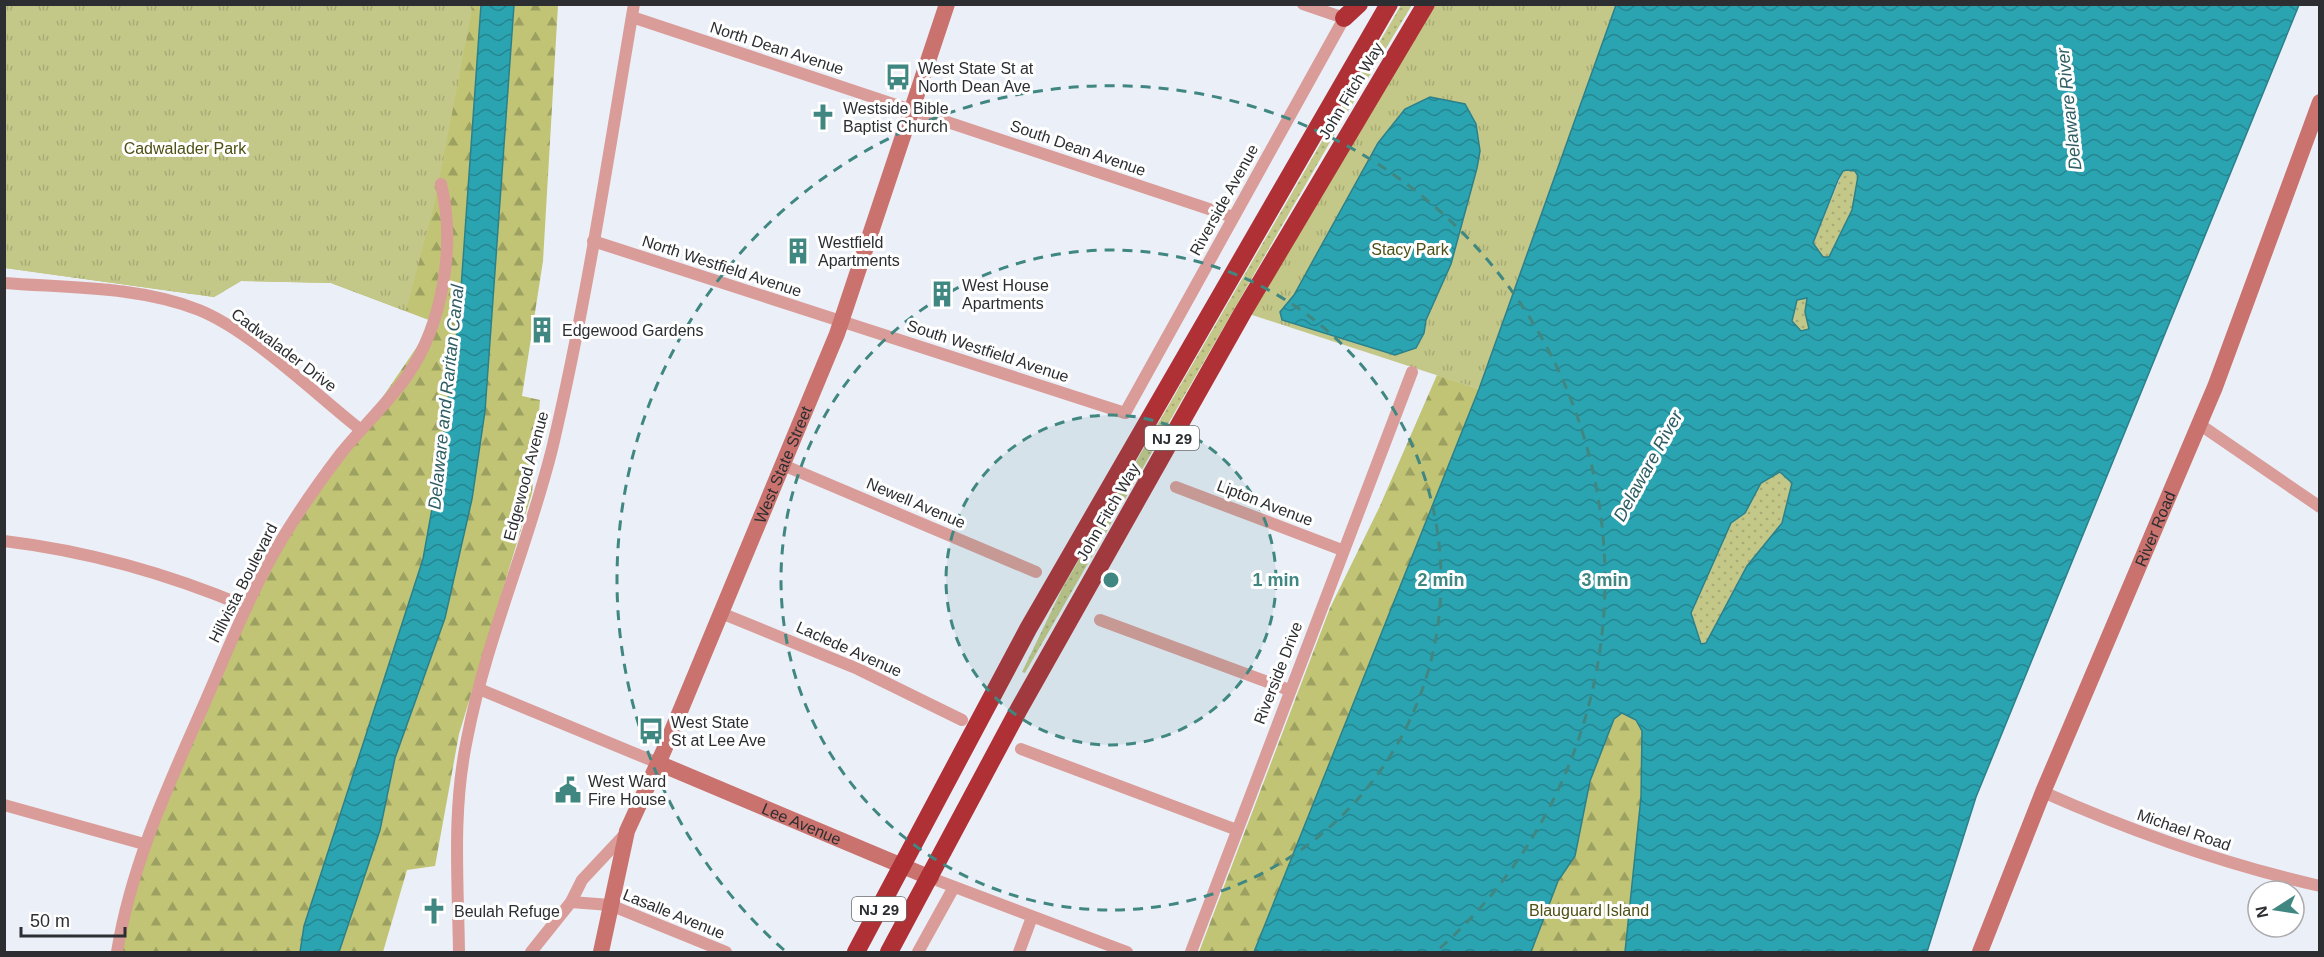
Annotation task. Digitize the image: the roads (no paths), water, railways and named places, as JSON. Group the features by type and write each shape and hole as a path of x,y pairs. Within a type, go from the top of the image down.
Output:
{"highway":[{"path":"1349,11 1359,4"},
{"name":"John Fitch Way","path":"856,952 1028,628 1389,4"},
{"name":"John Fitch Way","path":"889,952 931,878 1019,709 1243,312 1426,4"}],"main road":[{"name":"West State Street","path":"627,831 658,764 841,322 946,4"},
{"name":"River Road","path":"1980,952 2043,792 2199,424 2264,256 2319,102"},
{"name":"Lee Avenue","path":"658,764 931,878"},
{"path":"601,952 627,831"}],"street":[{"path":"1303,4 1349,11"},
{"name":"North Dean Avenue","path":"633,11 912,109"},
{"name":"Edgewood Avenue","path":"461,950 458,804 467,739 478,689 543,484 567,380 633,11"},
{"name":"Riverside Avenue","path":"1125,412 1349,11"},
{"name":"South Dean Avenue","path":"912,109 1233,217"},
{"name":"Hillvista Boulevard","path":"117,952 144,844 246,607 287,529 361,430 406,377 423,348 434,318 447,232 441,184"},
{"name":"North Westfield Avenue","path":"593,241 841,322"},
{"name":"Cadwalader Drive","path":"4,282 147,296 199,310 247,338 361,430"},
{"name":"South Westfield Avenue","path":"841,322 1125,412"},
{"name":"Riverside Drive","path":"1191,952 1342,550 1412,372"},
{"path":"2199,424 2319,507"},
{"name":"Newell Avenue","path":"783,465 1036,572"},
{"name":"Lipton Avenue","path":"1176,487 1342,550"},
{"path":"4,541 100,558 188,584 246,607"},
{"name":"Laclede Avenue","path":"721,613 858,669 962,720"},
{"path":"1100,620 1289,690"},
{"name":"Lee Avenue","path":"478,689 658,764"},
{"path":"1021,749 1237,830"},
{"name":"Michael Road","path":"2043,792 2110,822 2179,848 2319,886"},
{"path":"4,805 144,844"},
{"name":"West State Street","path":"531,952 571,902 582,880 627,831"},
{"name":"Lee Avenue","path":"931,878 1126,952"},
{"path":"918,952 954,886"},
{"path":"571,902 610,905"},
{"name":"Lasalle Avenue","path":"610,905 726,952"},
{"path":"1019,952 1032,917"}],"water":[{"path":"481,5 514,5 485,411 472,499 445,618 395,758 380,830 339,952 300,952 304,926 423,559 437,481 459,317"},
{"name":"Delaware River","path":"1616,5 2299,5 1976,797 1927,952 1625,952 1641,797 1642,731 1636,720 1622,713 1614,719 1590,781 1575,856 1558,881 1531,952 1254,952 1479,389","holes":["1843,171 1855,171 1858,176 1852,210 1829,257 1823,257 1813,243 1838,180","1807,298 1805,312 1809,329 1801,331 1792,321 1797,300","1780,472 1792,483 1782,523 1747,566 1706,643 1701,644 1691,613 1731,523 1745,513 1761,483"]},
{"path":"1430,97 1465,104 1476,124 1480,151 1451,264 1416,348 1395,355 1282,320 1280,312 1294,295 1378,143 1405,109"}],"place":[{"name":"West State St at North Dean Ave","path":"898,77"},
{"name":"Westside Bible Baptist Church","path":"823,117"},
{"name":"Westfield Apartments","path":"798,251"},
{"name":"West House Apartments","path":"942,294"},
{"name":"Edgewood Gardens","path":"542,330"},
{"name":"West State St at Lee Ave","path":"651,731"},
{"name":"West Ward Fire House","path":"568,790"},
{"name":"Beulah Refuge","path":"434,911"}],"park label":[{"name":"Cadwalader Park","path":"185,148"},
{"name":"Stacy Park","path":"1410,249"},
{"name":"Blauguard Island","path":"1589,910"}],"water label":[{"name":"Delaware and Raritan Canal","path":"446,397"}]}
